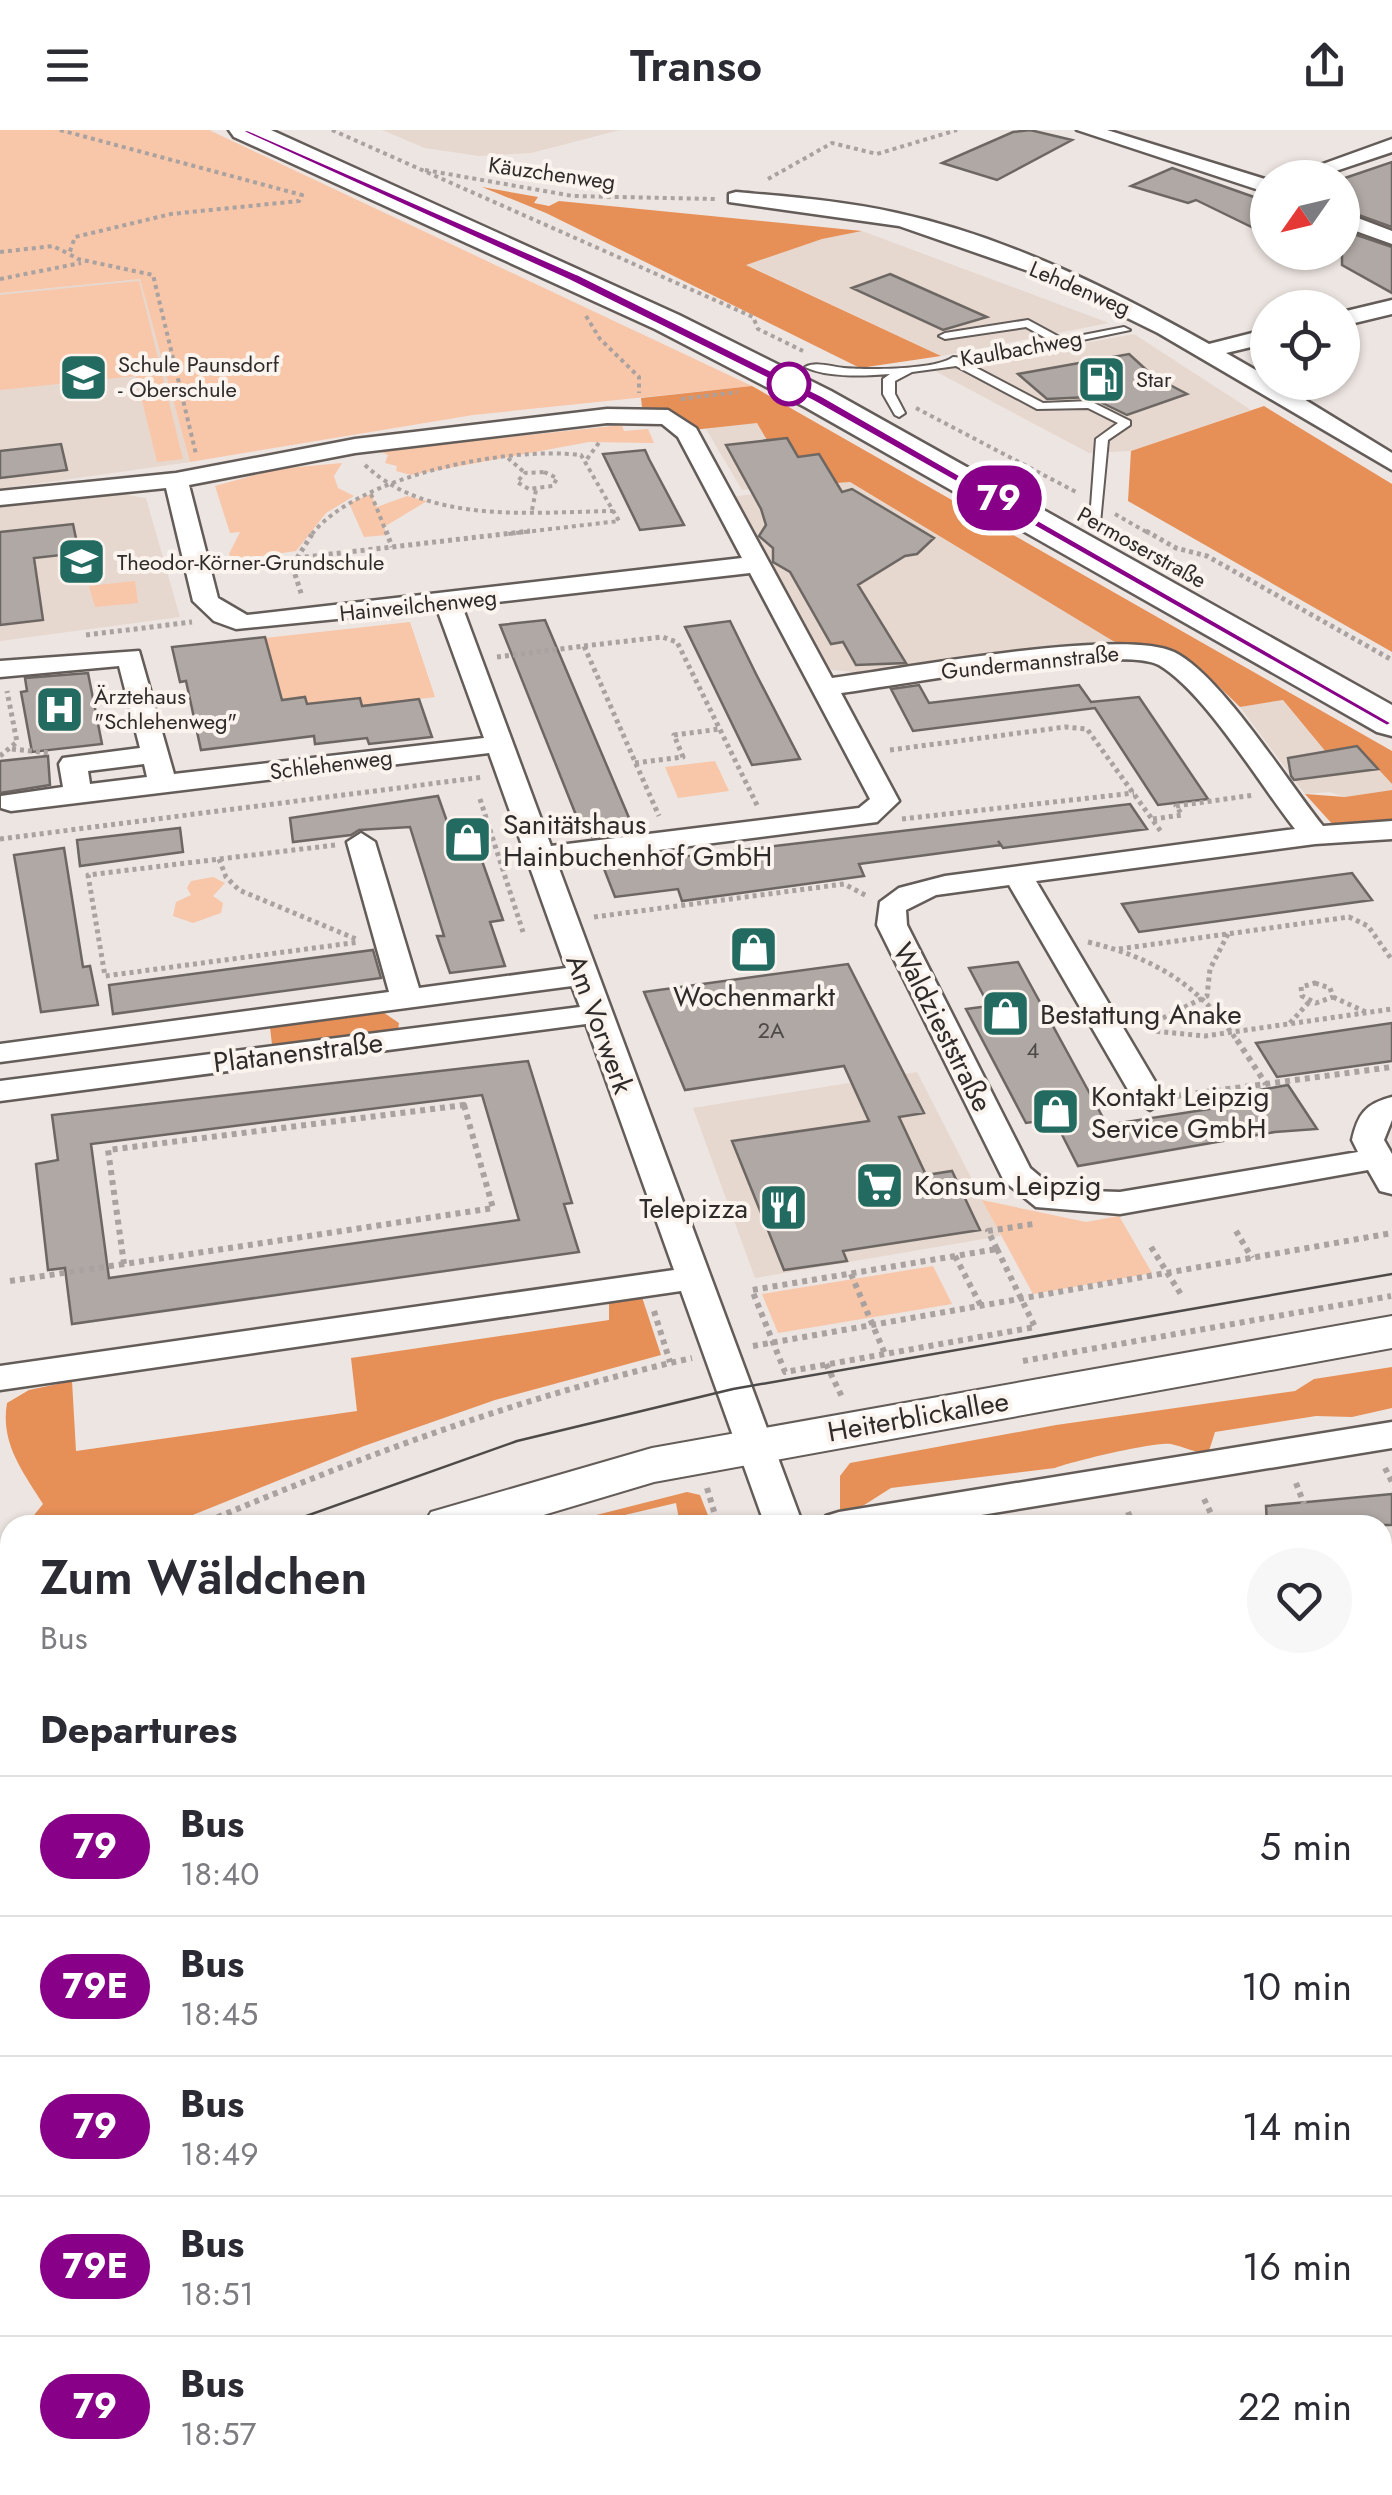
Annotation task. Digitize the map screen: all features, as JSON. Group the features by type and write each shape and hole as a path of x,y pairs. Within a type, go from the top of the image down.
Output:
{"main road":[{"name":"Permoserstraße","path":"245,130 667,322 818,398 1392,722"},
{"name":"Permoserstraße","path":"294,130 598,264 812,368 1096,520 1392,688"},
{"name":"Heiterblickallee","path":"483,1515 652,1465 1392,1332"}],"street":[{"path":"1087,130 1250,181"},
{"path":"1349,160 1392,146"},
{"name":"Lehdenweg","path":"736,198 863,212 926,226 1114,300 1208,350 1392,463"},
{"path":"1360,225 1392,238"},
{"path":"1360,314 1392,307"},
{"path":"1208,350 1250,340"},
{"path":"0,498 176,480 355,446 638,415 668,417 688,432 885,801 879,810 867,816 540,856"},
{"path":"176,480 206,600 223,615"},
{"name":"Hainveilchenweg","path":"223,615 245,623 309,617 758,564"},
{"name":"Am Vorwerk","path":"448,602 780,1515"},
{"name":"Gundermannstraße","path":"824,687 1097,652 1148,653 1169,660 1190,676 1277,792 1316,835"},
{"path":"0,669 130,658 163,784"},
{"name":"Schlehenweg","path":"11,802 499,744"},
{"path":"78,794 73,764 154,754"},
{"path":"1316,835 1392,830"},
{"name":"Waldzieststraße","path":"1060,1202 1016,1174 892,926 890,908 898,900 926,889 1316,835"},
{"name":"Platanenstraße","path":"361,842 376,940 408,999"},
{"path":"1018,875 1150,1100"},
{"name":"Platanenstraße","path":"0,1053 583,975"},
{"name":"Platanenstraße","path":"0,1090 595,1014"},
{"path":"1060,1202 1120,1203 1384,1172 1368,1140 1374,1116 1392,1107"},
{"path":"0,1378 693,1278"},
{"path":"913,1515 1389,1451"}],"lane":[{"path":"945,336 1028,322 1059,341"},
{"name":"Kaulbachweg","path":"812,368 847,373 917,366 1124,330"},
{"path":"952,360 1041,407 1090,404 1126,423 1102,439 1096,520"},
{"path":"899,414 889,394 889,379 917,366"}],"path":[{"path":"60,130 302,195 298,202 171,214 89,230 75,237 70,254"},
{"name":"Käuzchenweg","path":"332,130 424,170 573,196 736,198"},
{"path":"736,198 832,143 877,154 957,130"},
{"path":"0,252 52,246 81,263"},
{"path":"0,279 81,263 132,267 154,275 203,474"},
{"path":"580,307 600,338 639,378 638,415"},
{"path":"355,446 367,468 388,487 427,501 532,510 613,511"},
{"path":"200,569 618,521 582,455 508,458 428,474 371,494 324,520 293,558"},
{"path":"508,458 525,473 544,472 558,478 553,486 536,490 517,482 525,473"},
{"path":"428,474 436,480"},
{"path":"532,510 536,490"},
{"path":"371,494 392,547"},
{"path":"558,511 566,527"},
{"path":"293,558 309,617"},
{"path":"78,636 223,615"},
{"path":"468,660 662,637 677,642 768,828"},
{"path":"584,646 670,840"},
{"path":"0,690 7,691 16,742 0,756"},
{"path":"860,754 1077,727 1094,734 1177,854"},
{"path":"636,762 683,757 674,735 720,729"},
{"path":"0,839 510,774"},
{"path":"1153,819 1182,815 1176,806 1277,792"},
{"path":"879,810 904,820 1134,793"},
{"path":"480,799 523,932"},
{"path":"361,842 88,875 105,976 376,940"},
{"path":"219,859 226,877 239,890 376,940"},
{"path":"563,921 844,884 890,908"},
{"path":"1119,948 1348,917 1368,926 1392,960"},
{"path":"1207,996 1210,969 1228,934"},
{"path":"1056,940 1119,948 1156,962 1207,996 1266,1084"},
{"path":"1310,1001 1300,993 1309,984 1326,985 1333,997 1369,1014"},
{"path":"1207,996 1159,1020 1153,1031 1206,1036 1392,1009"},
{"path":"1289,1024 1310,1001 1333,997"},
{"path":"1150,1100 1392,1067"},
{"path":"10,1281 124,1264 493,1208 464,1105 108,1150 124,1264"},
{"path":"998,1250 752,1290 785,1372 1035,1326 1024,1298 988,1231 1070,1218 1060,1202"},
{"path":"1236,1231 1252,1258"},
{"path":"772,1343 1392,1233"},
{"path":"1151,1247 1182,1296"},
{"path":"955,1256 981,1306"},
{"path":"851,1274 885,1354"},
{"path":"1012,1364 1391,1296"},
{"path":"226,1515 464,1422 670,1362 650,1300"},
{"path":"826,1364 849,1411"},
{"path":"841,1395 860,1392"},
{"path":"1389,1451 1392,1482"},
{"path":"704,1481 715,1515"},
{"path":"1296,1483 1304,1504"},
{"path":"1204,1499 1212,1515"}],"shaded area":[{"path":"0,130 209,130 752,386 473,415 190,462 140,279 0,293"},
{"path":"382,130 620,130 531,153 479,156 425,148"},
{"path":"482,187 538,197 534,203 549,206 559,201 862,231 822,239 746,265 941,356 860,368 546,213"},
{"path":"862,231 1109,323 941,356 745,264 822,239"},
{"name":"Schule Paunsdorf - Oberschule","path":"140,279 190,462 0,489 0,293"},
{"path":"139,281 183,459 157,462 136,376 0,390 0,295"},
{"path":"1134,334 1251,410 1131,451 1089,453 935,371"},
{"path":"752,386 1392,751 1392,784 1357,746 1326,752 1283,700 1240,707 1199,667 1113,641 850,482 837,483 819,455 798,457 787,439 767,440 757,423 693,430 663,412 642,407 641,398"},
{"path":"1264,406 1392,484 1392,652 1128,501 1131,451"},
{"path":"757,422 819,454 760,488 742,490 706,429"},
{"path":"622,425 624,431 648,429 654,443 589,442 411,475 385,463 388,455 378,451"},
{"path":"342,463 334,476 338,488 354,496 326,513 296,551 233,560 229,554 240,532 230,533 215,486 277,469"},
{"path":"849,482 1113,641 866,673 832,670 820,660 730,497"},
{"name":"Theodor-Körner-Grundschule","path":"121,494 146,498 180,617 0,641 0,506"},
{"path":"371,494 377,507 407,496 427,501 384,527 387,535 364,537 349,503"},
{"path":"135,581 138,603 95,607 89,586"},
{"path":"410,622 435,697 362,706 359,698 307,704 305,697 277,701 265,638"},
{"path":"1283,700 1326,752 1357,746 1392,784 1392,790 1345,797 1330,792 1305,794 1240,707"},
{"path":"715,761 729,791 678,798 665,767"},
{"path":"1392,790 1392,823 1334,826 1305,794 1345,797"},
{"path":"213,877 225,883 213,896 223,903 221,913 193,923 173,916 176,902 191,895 187,888 191,881"},
{"path":"374,1006 399,1023 397,1037 273,1053 269,1019"},
{"path":"917,1072 1001,1236 755,1278 693,1108"},
{"path":"982,1200 1086,1222 1119,1216 1152,1273 1033,1294"},
{"path":"933,1266 952,1304 778,1333 762,1294"},
{"path":"642,1297 661,1355 495,1400 364,1446 193,1515 34,1515 43,1504 15,1456 7,1431 7,1403 29,1390 72,1381 76,1451 357,1411 351,1358 609,1320 609,1303"},
{"path":"1392,1367 1392,1408 1352,1417 1316,1416 1215,1432 1208,1454 1163,1444 1055,1468 891,1488 861,1507 840,1511 840,1476 850,1463 1056,1425 1295,1391 1314,1379"},
{"path":"687,1492 700,1495 708,1515 678,1515 676,1503 625,1515 596,1515"}],"building":[{"path":"1030,130 1072,140 997,180 942,163 1013,132"},
{"path":"1392,162 1392,227 1360,215 1360,173"},
{"path":"1172,168 1250,196 1250,226 1196,200 1188,203 1131,186"},
{"path":"1360,236 1392,247 1392,293 1351,270 1360,270"},
{"path":"890,274 987,317 943,330 852,288"},
{"path":"1129,354 1153,376 1187,394 1127,415 1090,397 1047,399 1018,374"},
{"path":"787,438 798,457 819,454 842,492 852,489 934,538 917,554 905,556 858,585 906,663 856,665 843,642 831,644 790,572 773,562 773,548 759,536 766,525 761,509 726,445"},
{"path":"61,444 67,470 0,478 0,451"},
{"path":"645,450 684,525 640,530 603,454"},
{"path":"73,524 79,553 34,558 43,620 0,625 0,532"},
{"path":"545,620 635,832 592,837 587,824 580,825 500,625"},
{"path":"730,621 800,759 752,765 685,627"},
{"path":"265,637 282,700 305,697 307,704 360,698 362,706 419,699 432,737 369,744 367,738 315,744 314,736 201,750 186,681 180,682 172,647"},
{"name":"Ärztehaus \"Schlehenweg\"","path":"88,673 102,744 32,752 21,692 27,691 25,678"},
{"path":"919,685 929,703 1079,685 1091,702 1139,697 1208,799 1158,805 1095,708 913,731 891,689"},
{"path":"1357,746 1378,769 1294,780 1291,776 1288,758"},
{"path":"48,756 50,785 0,793 0,761"},
{"path":"438,796 450,830 470,827 503,920 490,922 505,966 450,973 437,936 444,936 410,827 359,830 351,835 293,842 290,818"},
{"path":"1130,804 1147,829 1003,848 1001,845 859,864 864,876 682,901 678,889 615,897 601,861 645,856 647,861"},
{"path":"180,828 183,852 80,866 77,840"},
{"path":"64,848 83,967 90,966 98,1005 41,1012 14,855"},
{"path":"1352,873 1372,900 1139,932 1122,904"},
{"path":"373,950 381,978 113,1014 109,985"},
{"path":"1018,962 1107,1125 1267,1100 1260,1090 1288,1085 1317,1129 1275,1132 1078,1166 1054,1119 1026,1123 966,1009 989,1006 969,968"},
{"path":"848,964 924,1113 899,1117 926,1175 952,1171 980,1230 843,1251 847,1261 784,1270 732,1141 869,1121 844,1066 685,1090 644,992"},
{"path":"1392,1023 1392,1061 1277,1077 1256,1043"},
{"path":"528,1061 572,1203 564,1204 579,1252 72,1324 65,1268 48,1270 36,1164 58,1160 52,1115","holes":["482,1095 519,1220 109,1278 91,1144"]},
{"path":"1392,1494 1392,1515 1266,1515 1266,1506"}],"tram line":[{"path":"309,1515 517,1441 733,1389 1392,1274"}],"bus line":[{"name":"79","path":"245,130 478,233 818,398 1392,723"}],"place":[{"name":"Schule Paunsdorf - Oberschule","path":"83,377"},
{"name":"Star","path":"1101,379"},
{"name":"Theodor-Körner-Grundschule","path":"82,562"},
{"name":"Ärztehaus \"Schlehenweg\"","path":"59,709"},
{"name":"Sanitätshaus Hainbuchenhof GmbH","path":"468,840"},
{"name":"Wochenmarkt","path":"754,949"},
{"name":"Bestattung Anake","path":"1005,1014"},
{"name":"Kontakt Leipzig Service GmbH","path":"1056,1112"},
{"name":"Konsum Leipzig","path":"879,1185"},
{"name":"Telepizza","path":"783,1208"}]}
